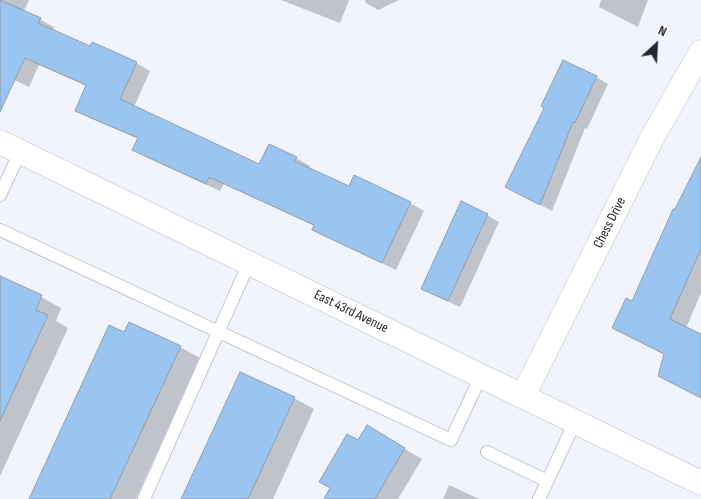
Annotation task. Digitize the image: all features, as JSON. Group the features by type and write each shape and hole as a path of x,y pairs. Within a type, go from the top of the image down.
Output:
{"street":[{"name":"Chess Drive","path":"523,396 653,136 701,52"},
{"name":"East 43rd Avenue","path":"10,147 701,483"}],"lane":[{"path":"0,195 10,147"},
{"path":"0,230 451,440 481,376"},
{"path":"144,499 249,263"},
{"path":"539,499 575,422"},
{"path":"487,452 547,481"}],"building":[{"path":"0,0 41,18 38,23 90,46 92,42 137,62 120,99 259,164 269,144 297,157 294,161 349,186 354,175 411,202 382,263 312,230 314,225 209,177 206,184 132,150 138,138 75,111 86,85 25,58 0,112"},
{"path":"563,60 597,76 575,123 573,122 540,205 505,187 544,108 541,106"},
{"path":"701,157 701,249 670,319 701,334 701,398 658,376 664,354 612,328 626,298 632,301 673,209 675,209"},
{"path":"461,201 488,214 448,301 421,289"},
{"path":"0,276 42,295 36,310 48,315 0,421"},
{"path":"129,322 181,346 110,499 29,499 109,325 124,332"},
{"path":"240,372 295,397 248,499 181,499"},
{"path":"367,425 405,448 375,499 324,499 330,488 319,482 347,434 358,440"}]}
